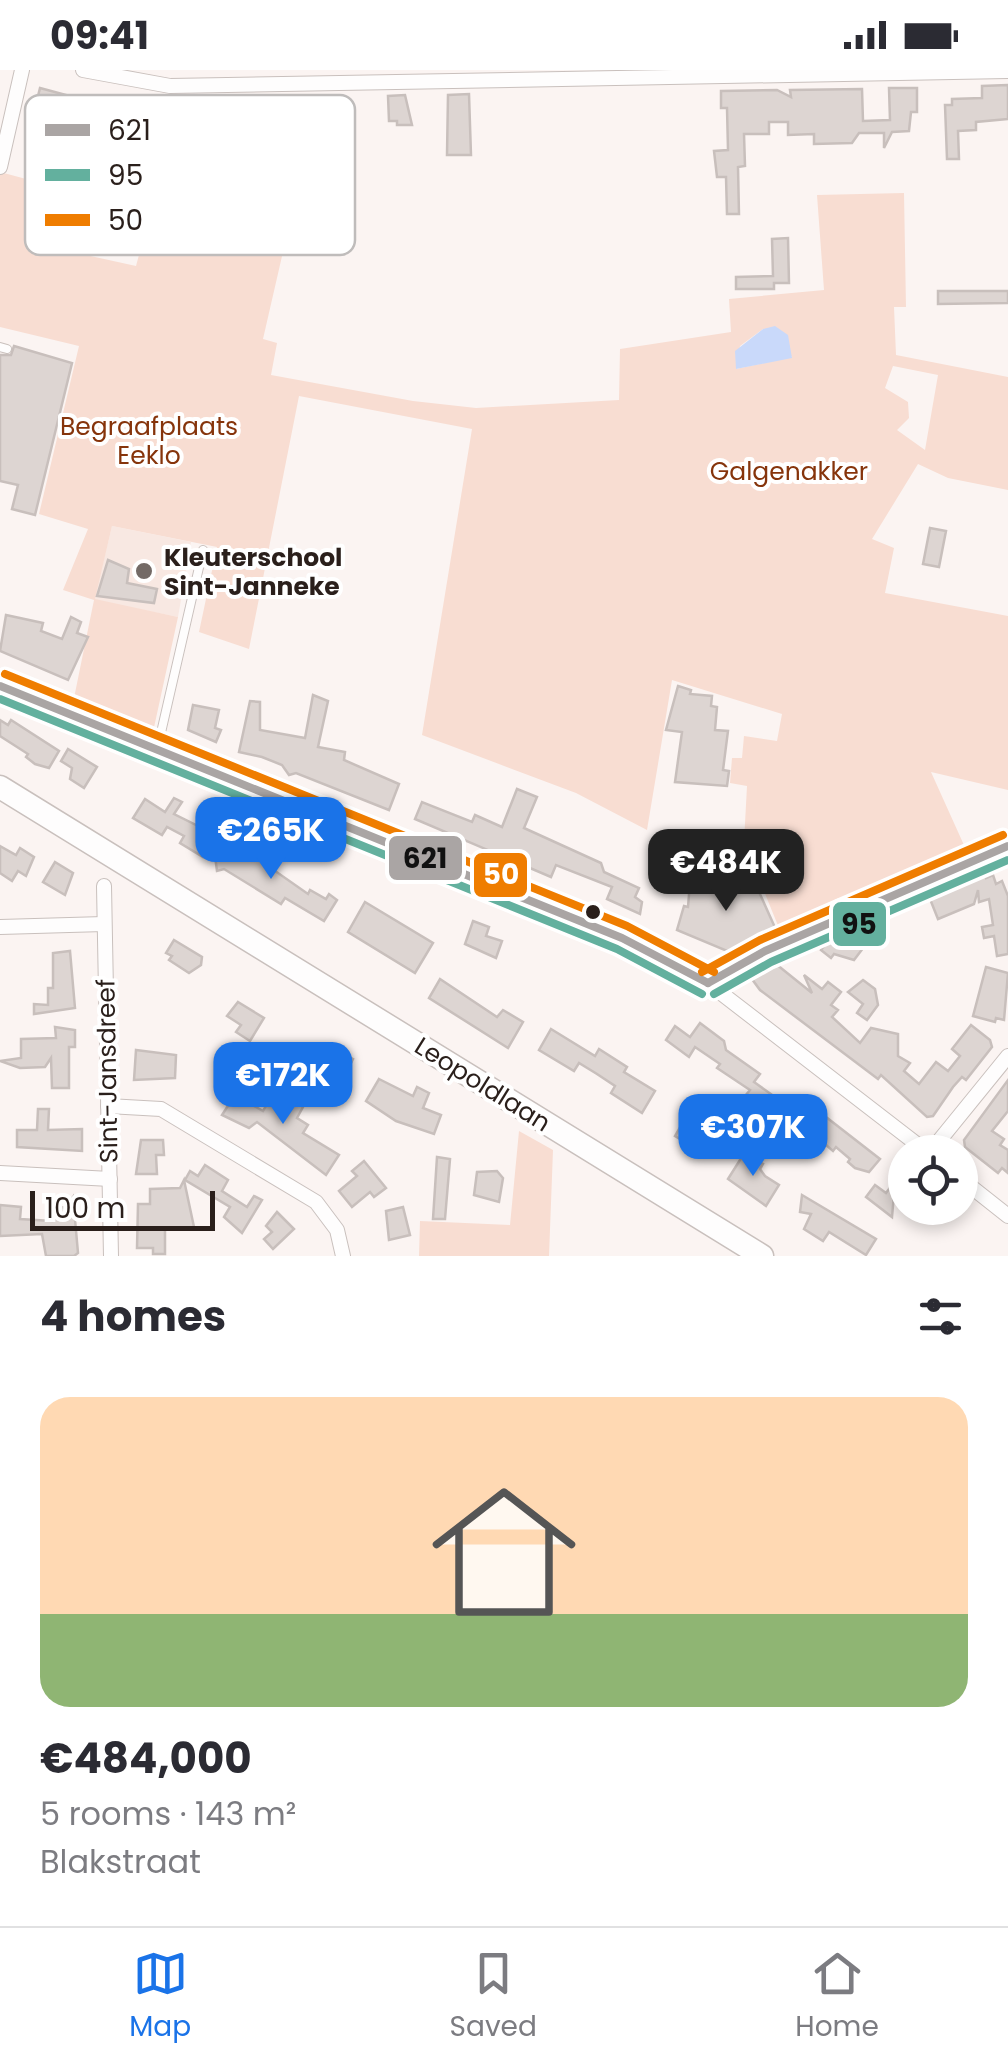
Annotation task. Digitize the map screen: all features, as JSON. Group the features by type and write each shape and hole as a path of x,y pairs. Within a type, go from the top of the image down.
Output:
{"main road":[{"name":"Leopoldlaan","path":"0,787 762,1256"}],"street":[{"path":"0,162 22,70"},
{"path":"82,70 170,86 368,77 1008,71"},
{"path":"0,686 622,938 708,983 906,1135"},
{"path":"708,983 765,951 1008,846"},
{"name":"Sint-Jansdreef","path":"104,886 111,1256"},
{"path":"0,927 104,924"},
{"path":"942,1135 1008,1056"},
{"path":"108,1106 161,1109 316,1202 337,1230 343,1256"},
{"path":"0,1172 110,1180"},
{"path":"978,1192 1008,1216"}],"lane":[{"path":"157,751 203,550"}],"shaded area":[{"name":"Kleuterschool Sint-Janneke","path":"112,526 191,542 178,617 94,600"}],"green space":[{"path":"0,172 25,179 25,255 86,255 136,266 139,255 282,255 263,339 277,343 271,375 413,401 476,408 619,400 620,349 731,332 729,299 824,290 817,195 904,193 906,307 894,307 896,355 1008,377 1008,490 948,478 918,464 872,539 894,548 885,593 1008,616 1008,790 931,772 968,854 781,933 744,842 747,786 730,783 732,758 742,758 744,736 777,741 782,714 672,680 647,830 576,793 422,735 472,429 299,396 249,649 199,632 217,547 112,526 95,599 178,617 153,732 74,698 94,600 63,590 88,529 39,514 79,346 0,327","holes":["763,329 792,357 736,369 740,346","893,366 938,375 925,450 897,430 909,418 908,402 885,388"]},
{"path":"519,1131 553,1150 549,1256 419,1256 420,1221 510,1225"}],"water":[{"path":"775,326 788,335 792,358 736,369 735,351 763,329"}],"building":[{"path":"1008,85 1008,119 976,122 976,130 958,131 959,159 947,159 945,105 952,105 952,99 982,98 982,86"},
{"path":"40,88 66,95 38,95"},
{"path":"889,88 917,88 917,112 911,112 909,131 892,132 884,148 884,133 859,133 852,143 814,144 814,134 788,135 788,122 769,122 769,134 744,134 745,166 738,167 739,214 727,214 726,177 717,177 714,151 728,150 727,108 721,108 721,91 777,90 791,97 790,90 862,89 863,121 890,120"},
{"path":"469,94 471,155 447,155 448,95"},
{"path":"405,95 412,125 397,125 397,121 389,121 388,96"},
{"path":"788,238 789,283 774,283 774,289 736,289 736,277 773,276 772,239"},
{"path":"938,291 1008,291 1008,303 938,304"},
{"path":"14,346 72,363 35,515 12,509 18,485 0,481 0,355 11,355"},
{"path":"930,528 946,531 939,567 923,564"},
{"path":"108,560 129,569 127,583 157,589 154,603 97,596"},
{"path":"6,615 43,623 41,631 62,639 71,617 81,622 77,633 88,637 68,680 0,651"},
{"path":"678,686 691,690 690,694 712,696 711,706 717,707 715,730 728,731 723,770 729,771 727,786 675,782 682,732 666,730"},
{"path":"313,695 328,701 318,747 345,752 344,760 399,784 389,810 296,773 289,775 282,765 262,757 239,752 250,701 260,702 260,730 305,738"},
{"path":"193,705 219,710 215,728 221,730 216,742 188,730"},
{"path":"0,720 8,725 11,720 59,751 49,768 35,764 26,757 28,754 0,736"},
{"path":"68,749 97,767 84,788 70,779 72,768 61,761"},
{"path":"517,789 537,797 524,828 601,863 604,872 639,888 635,897 642,902 640,914 607,899 612,887 556,865 551,877 415,819 422,802 472,822 475,815 502,827"},
{"path":"174,798 182,802 174,814 216,835 203,857 180,843 184,836 167,827 162,835 133,818 145,799 165,812"},
{"path":"213,841 237,856 245,850 308,894 310,890 337,900 324,921 285,898 281,904 224,869 217,871"},
{"path":"0,846 16,855 20,848 34,857 26,876 18,871 12,881 0,873"},
{"path":"55,862 73,873 65,895 43,882"},
{"path":"983,869 986,878 993,875 996,884 1002,881 1008,896 1008,954 997,956 994,936 984,938 982,927 993,925 989,899 979,902 978,890 974,904 938,919 930,899 955,889 952,882"},
{"path":"716,875 735,878 732,892 755,883 777,932 727,951 677,930 684,906 688,907 690,882 715,883"},
{"path":"365,902 433,943 415,973 348,932"},
{"path":"868,918 886,932 880,940 873,935 854,960 834,954 831,958 821,950 831,937 841,946"},
{"path":"473,921 489,927 486,936 502,941 496,958 465,944"},
{"path":"174,940 202,957 201,965 189,973 169,960 172,956 166,953"},
{"path":"70,951 75,1008 34,1014 34,1004 48,1005 48,988 53,988 53,953"},
{"path":"771,960 812,993 804,975 822,989 828,982 841,992 831,1005 838,1010 832,1017 860,1043 871,1028 898,1034 898,1056 910,1063 904,1071 919,1084 936,1062 948,1071 960,1056 952,1049 971,1025 990,1040 992,1047 966,1080 962,1077 953,1087 933,1116 927,1117 881,1075 878,1079 760,990 749,975"},
{"path":"986,967 1008,973 1004,1020 996,1018 995,1022 973,1016"},
{"path":"440,979 497,1017 503,1010 523,1022 508,1048 429,998"},
{"path":"863,980 875,989 878,1005 867,1020 857,1013 863,1004 848,992"},
{"path":"238,1002 264,1018 250,1041 236,1032 241,1025 227,1016"},
{"path":"700,1023 724,1041 726,1050 760,1074 754,1082 792,1109 782,1123 745,1096 750,1090 717,1068 720,1064 695,1047 689,1057 666,1040 675,1026 690,1037"},
{"path":"55,1027 75,1030 75,1047 69,1047 69,1088 52,1088 51,1058 45,1067 20,1068 0,1061 21,1058 21,1039 56,1038"},
{"path":"551,1029 595,1056 599,1049 627,1067 624,1072 655,1091 642,1113 611,1093 615,1086 597,1074 579,1063 574,1071 539,1050"},
{"path":"274,1044 305,1080 298,1076 295,1081 266,1057"},
{"path":"335,1049 353,1059 341,1084 327,1076 332,1068 326,1064"},
{"path":"136,1050 176,1055 175,1078 134,1080"},
{"path":"379,1079 413,1096 417,1087 429,1093 423,1108 441,1115 434,1134 396,1121 366,1101"},
{"path":"1008,1080 1008,1111 992,1131 1004,1139 1000,1145 1008,1150 1008,1173 1002,1168 998,1173 978,1157 978,1135 968,1135"},
{"path":"275,1090 303,1107 297,1118 308,1125 303,1133 339,1155 326,1175 257,1122 249,1128 222,1115 235,1095 263,1111"},
{"path":"38,1109 49,1109 48,1130 82,1129 82,1151 17,1147 17,1130 37,1130"},
{"path":"817,1110 880,1159 869,1172 855,1168 836,1147 833,1151 804,1126"},
{"path":"686,1117 717,1136 723,1125 736,1133 728,1146 718,1140 709,1156 675,1136"},
{"path":"141,1140 163,1140 164,1155 156,1155 157,1174 136,1174"},
{"path":"745,1152 763,1164 760,1169 765,1176 779,1185 766,1206 728,1179"},
{"path":"437,1157 450,1159 445,1219 433,1219"},
{"path":"364,1161 386,1188 374,1197 370,1192 352,1207 339,1191 357,1176 352,1171"},
{"path":"205,1165 228,1180 222,1191 247,1207 254,1196 262,1200 242,1233 224,1217 230,1207 185,1180 190,1171 198,1176"},
{"path":"497,1171 503,1178 499,1202 474,1195 477,1172"},
{"path":"184,1180 194,1227 165,1228 165,1254 153,1254 153,1248 137,1248 138,1204 150,1204 150,1189 180,1188"},
{"path":"875,1185 886,1193 888,1190 888,1214 866,1197"},
{"path":"802,1195 876,1239 866,1255 829,1232 823,1241 804,1229 811,1214 800,1212"},
{"path":"73,1197 78,1253 74,1256 46,1256 42,1234 0,1236 0,1205 21,1207 20,1219 52,1221 52,1208 66,1207"},
{"path":"403,1207 410,1235 389,1240 386,1211"},
{"path":"277,1212 294,1229 273,1249 264,1239 272,1232 266,1226"}],"transit line":[{"name":"50","path":"5,674 627,926 714,972"},
{"name":"621","path":"0,686 622,938 708,983"},
{"name":"95","path":"0,699 617,949 702,994"},
{"name":"50","path":"702,972 760,940 1003,835"},
{"name":"621","path":"708,983 765,951 1008,846"},
{"name":"95","path":"714,994 771,962 1008,860"}],"place":[{"name":"Kleuterschool Sint-Janneke","path":"144,571"}],"park label":[{"name":"Begraafplaats Eeklo","path":"149,440"},
{"name":"Galgenakker","path":"789,471"}]}
